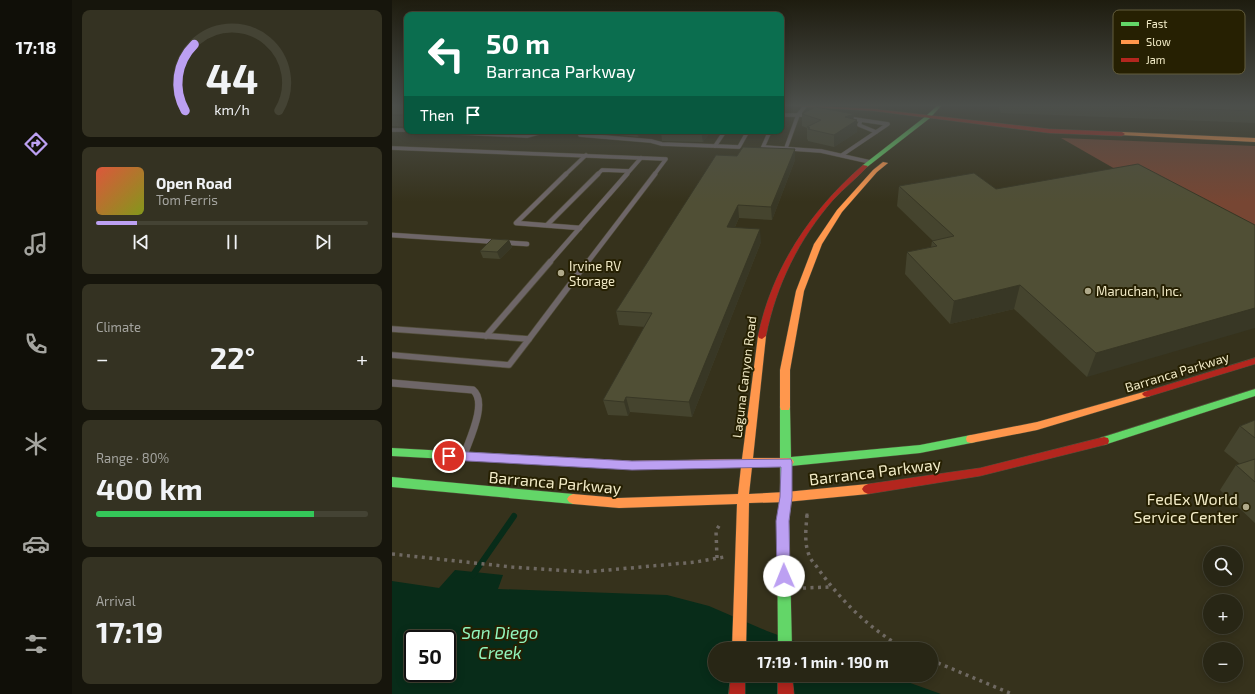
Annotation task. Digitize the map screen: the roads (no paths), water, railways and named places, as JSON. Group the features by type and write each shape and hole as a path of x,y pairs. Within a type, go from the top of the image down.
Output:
{"main road":[{"name":"Laguna Canyon Road","path":"739,642 746,464 764,316 782,271 800,240 830,199 851,177 902,137"},
{"path":"1195,137 1255,140"},
{"path":"785,642 782,521 786,497 787,462 785,370 800,291 818,244 839,211 875,171 894,157"},
{"name":"Barranca Parkway","path":"392,452 632,465 746,464 787,462 920,449 962,442 1037,426 1255,361"},
{"name":"Barranca Parkway","path":"392,482 620,504 786,497 847,492 980,472 1056,454 1130,434 1255,392"},
{"path":"737,694 738,682"},
{"path":"785,682 786,694"}],"lane":[{"path":"608,137 650,141 662,144 739,147 744,137"},
{"path":"715,146 721,137"},
{"path":"767,137 763,147 821,151 870,162"},
{"path":"786,148 790,137"},
{"path":"842,155 868,137"},
{"path":"392,148 666,158 509,365 392,355"},
{"path":"580,228 516,223 586,155"},
{"path":"486,336 641,158"},
{"path":"547,225 602,170 629,171"},
{"path":"392,235 527,244"},
{"path":"392,329 530,339"},
{"path":"392,382 473,390 477,393 480,400 475,424 463,456"}],"water":[{"name":"San Diego Creek","path":"455,570 503,575 498,589 667,595 709,606 797,642 708,642 708,682 908,682 941,694 392,694 392,581 439,588"}],"waterway":[{"path":"473,575 514,516"}],"place":[{"name":"Irvine RV Storage","path":"561,273"},
{"name":"Maruchan, Inc.","path":"1088,291"},
{"name":"FedEx World Service Center","path":"1246,507"}]}
